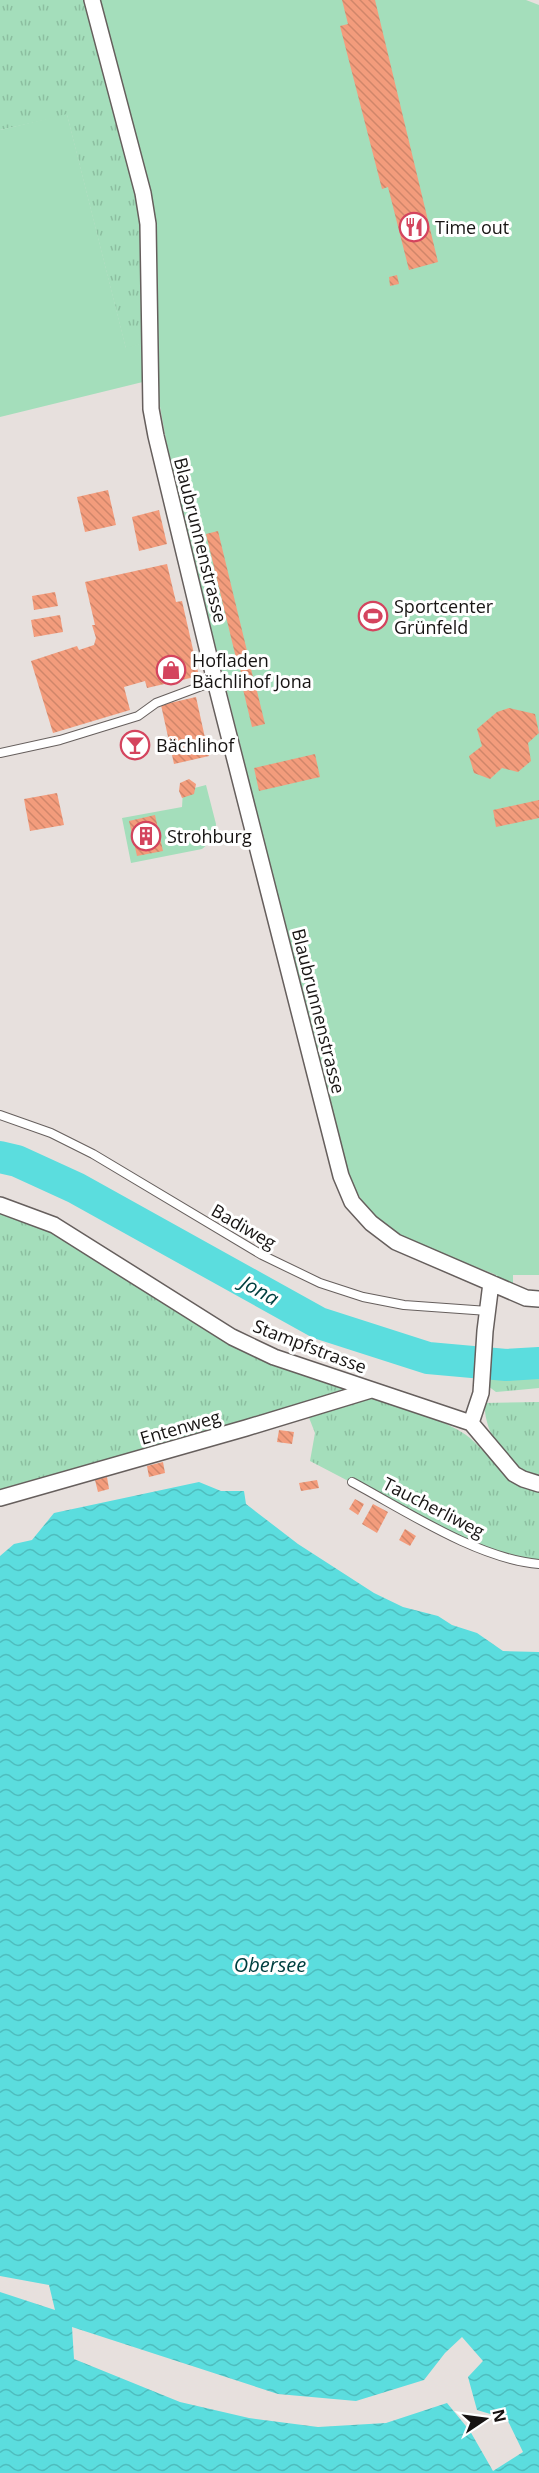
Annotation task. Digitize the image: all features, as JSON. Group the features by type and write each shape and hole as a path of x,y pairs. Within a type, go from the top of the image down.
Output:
{"street":[{"name":"Blaubrunnenstrasse","path":"92,0 143,192 148,224 151,409 215,681 341,1176 352,1202 371,1223 396,1242 526,1298 539,1299"},
{"name":"Stampfstrasse","path":"0,1205 54,1225 232,1337 274,1357 471,1423"},
{"path":"492,1283 484,1337 481,1393 471,1423 514,1474 539,1484"},
{"name":"Entenweg","path":"0,1498 371,1390"}],"lane":[{"path":"0,753 60,740 138,716 156,703 215,681"},
{"name":"Badiweg","path":"0,1115 51,1133 93,1154 262,1255 320,1283 363,1297 404,1305 489,1311"},
{"name":"Taucherliweg","path":"352,1482 467,1543 522,1562 539,1564"}],"green space":[{"path":"0,0 91,0 140,210 144,343 126,349 67,115 0,130"},
{"name":"Sportcenter Grünfeld","path":"98,0 526,0 539,5 539,1275 513,1275 513,1288 494,1274 411,1242 385,1226 366,1206 353,1187 343,1156 171,468 155,379 0,417 0,130 67,114 126,348 156,339 153,220"},
{"path":"206,785 216,824 215,838 202,849 131,863 122,818 182,807 183,791"},
{"path":"0,1212 41,1226 84,1250 210,1333 248,1352 433,1418 461,1432 509,1477 539,1492 539,1564 467,1543 310,1461 315,1433 306,1410 0,1498"},
{"path":"539,1374 539,1388 496,1392 488,1386 488,1378"},
{"path":"539,1402 539,1476 522,1469 500,1448 490,1430 484,1403"}],"water":[{"name":"Obersee","path":"199,1482 221,1491 244,1491 246,1504 298,1544 374,1593 403,1607 438,1616 452,1625 477,1633 503,1651 539,1652 539,2473 0,2473 0,2292 55,2310 49,2285 0,2276 0,1556 14,1544 32,1540 54,1513","holes":["72,2327 278,2394 356,2401 424,2380 445,2353 462,2337 483,2361 468,2377 477,2410 507,2419 523,2452 493,2471 470,2431 447,2403 386,2423 318,2427 249,2418 180,2402 74,2359"]}],"building":[{"path":"342,0 375,0 438,262 409,270 388,187 382,189 340,26 348,24"},
{"path":"397,275 399,284 390,286 389,277"},
{"path":"108,490 116,525 85,532 77,497"},
{"path":"159,510 167,544 139,551 132,517"},
{"path":"218,531 248,655 236,658 206,534"},
{"path":"167,564 176,602 182,601 199,676 147,688 145,681 124,687 130,710 53,733 31,661 77,646 79,650 94,645 96,638 92,625 95,625 85,582"},
{"path":"55,592 58,606 34,610 32,596"},
{"path":"60,615 63,632 34,637 31,620"},
{"path":"248,657 253,677 243,679 237,659"},
{"path":"255,683 265,724 252,727 242,685"},
{"path":"196,697 209,756 174,764 161,705"},
{"path":"509,708 535,714 539,733 528,743 531,761 518,772 502,768 490,779 474,773 469,756 482,746 477,729 497,712"},
{"path":"315,754 320,777 259,791 254,768"},
{"path":"189,779 196,784 194,794 182,798 179,791 180,783"},
{"path":"57,793 64,825 30,831 24,799"},
{"path":"539,800 539,818 496,827 493,810"},
{"name":"Strohburg","path":"155,815 163,851 137,856 129,821"},
{"path":"279,1430 294,1432 292,1444 277,1442"},
{"path":"163,1462 165,1473 149,1477 147,1466"},
{"path":"107,1477 109,1489 98,1492 95,1480"},
{"path":"317,1480 319,1488 301,1491 299,1483"},
{"path":"355,1499 364,1504 358,1515 349,1509"},
{"path":"373,1504 388,1512 377,1533 362,1524"},
{"path":"405,1529 416,1536 410,1546 399,1540"}],"waterway":[{"name":"Jona","path":"0,1157 17,1161 76,1188 319,1323 428,1358 506,1365 539,1363"}],"place":[{"name":"Time out","path":"414,227"},
{"name":"Sportcenter Grünfeld","path":"373,616"},
{"name":"Hofladen Bächlihof Jona","path":"171,670"},
{"name":"Bächlihof","path":"135,745"},
{"name":"Strohburg","path":"146,836"}]}
